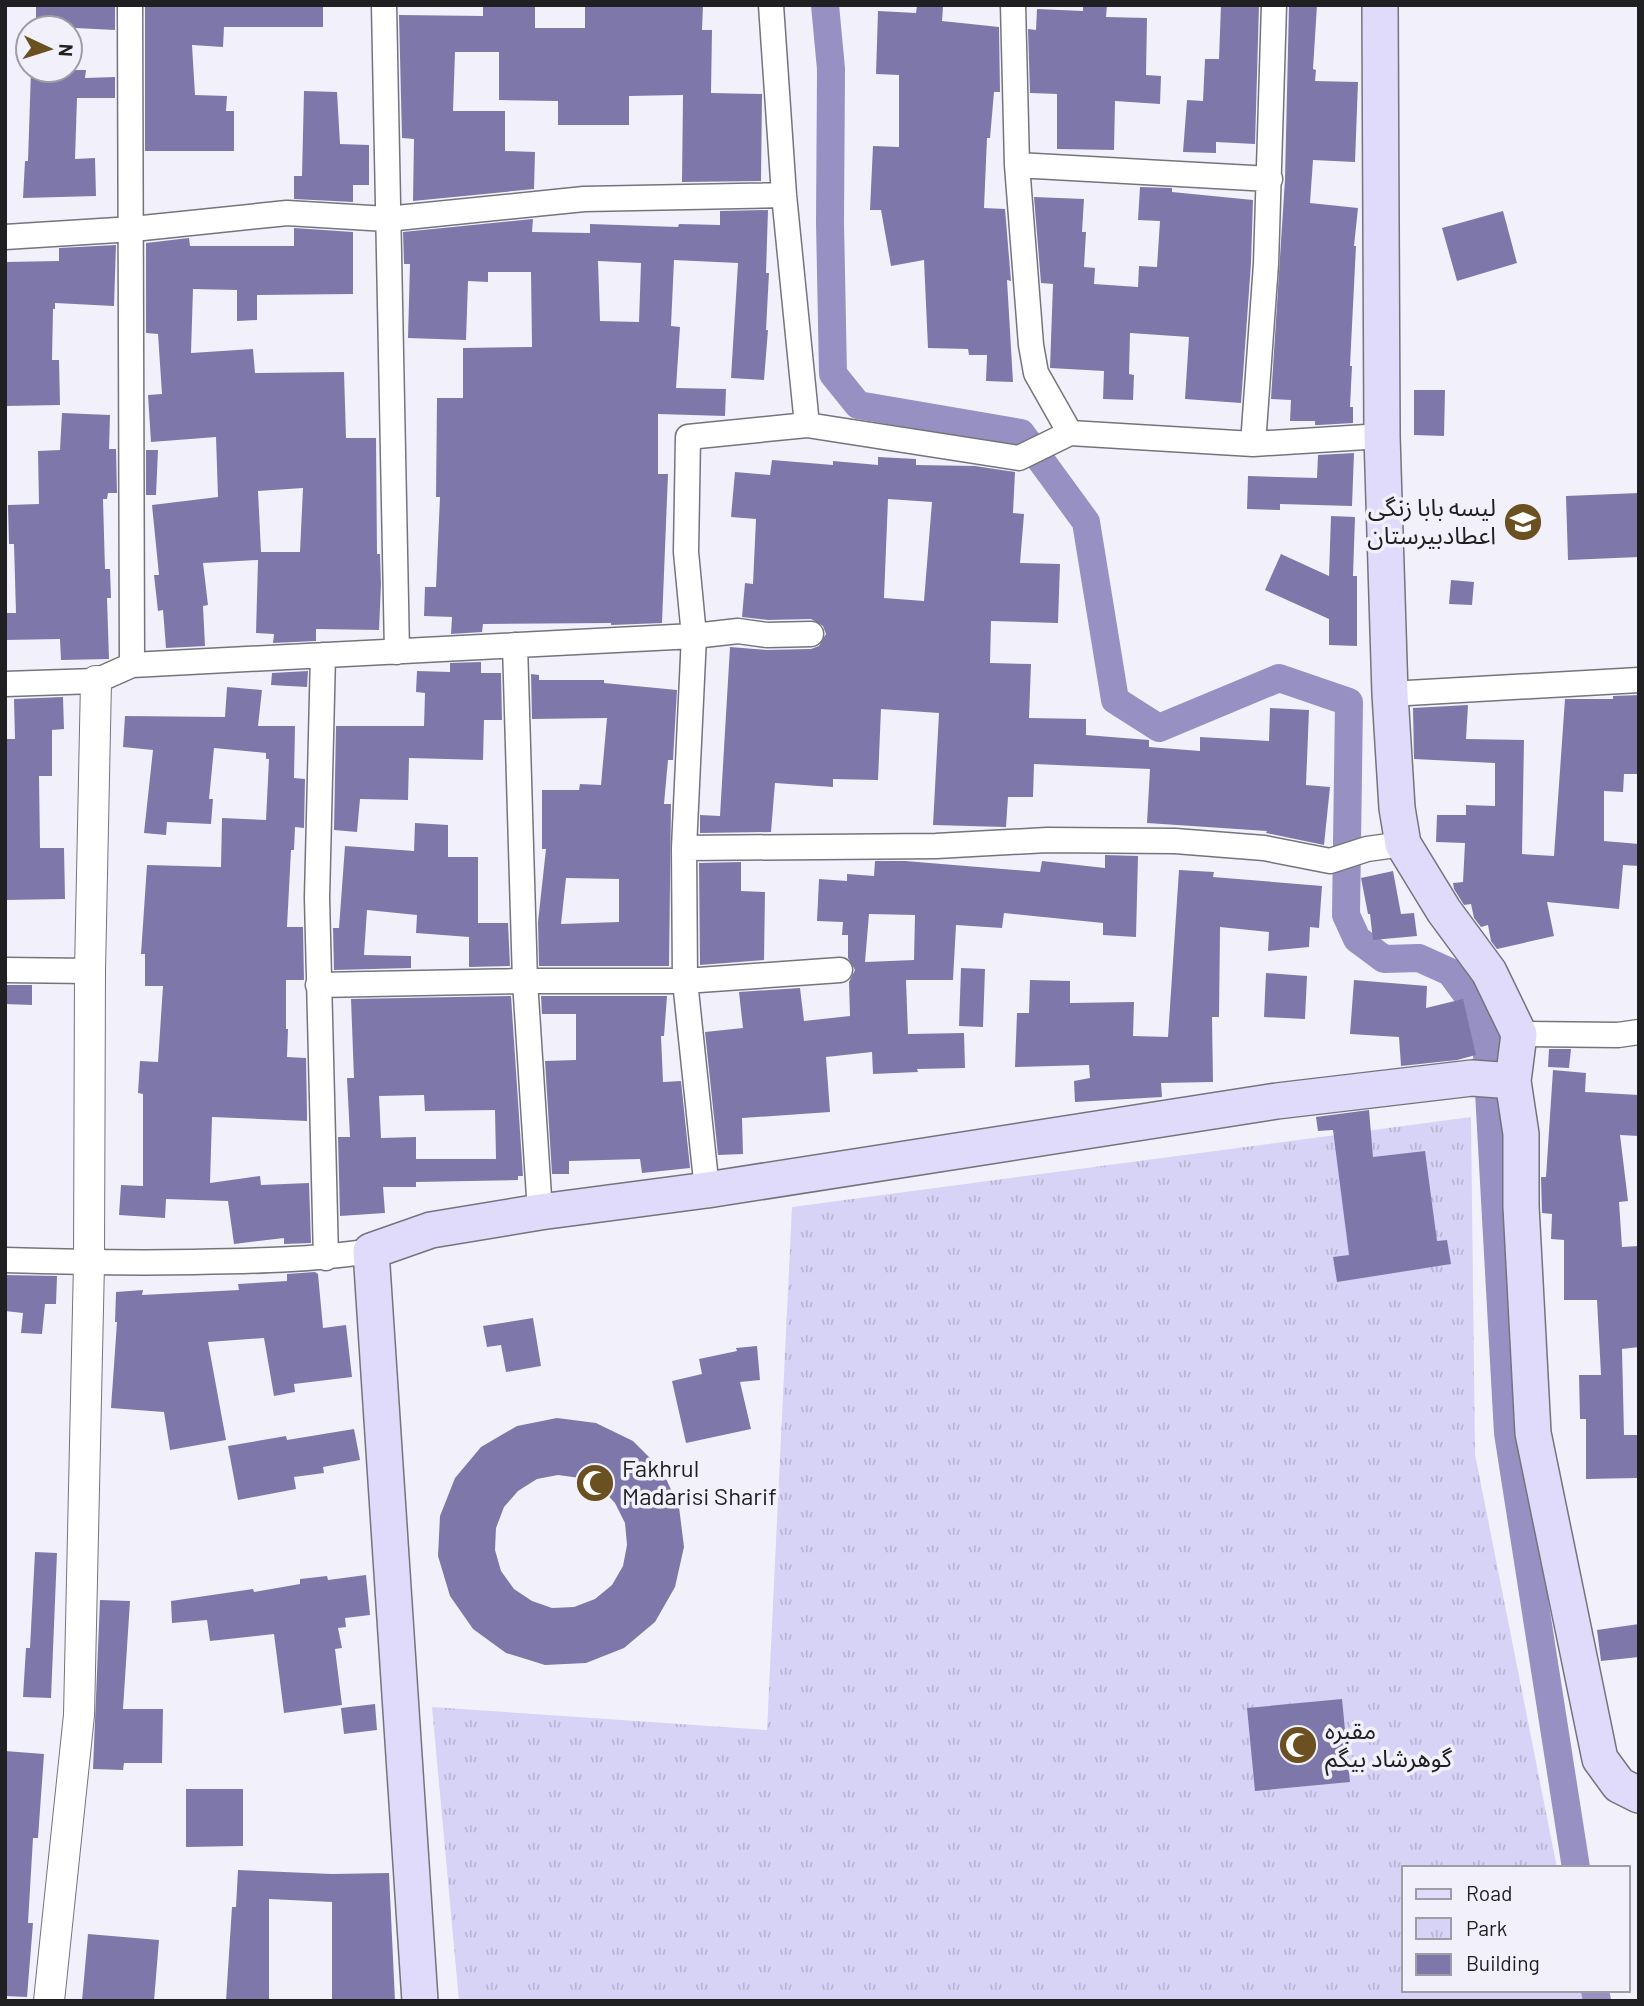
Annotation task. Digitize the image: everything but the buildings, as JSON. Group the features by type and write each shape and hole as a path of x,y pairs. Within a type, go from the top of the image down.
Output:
{"main road":[{"path":"1380,5 1382,436 1397,808 1403,844 1444,911 1489,972 1520,1034 1513,1081 1521,1134 1521,1206 1533,1433 1600,1759 1619,1785 1639,1795"},
{"path":"420,2001 371,1251 431,1230 1277,1101 1472,1078 1513,1081"}],"street":[{"path":"131,5 132,665"},
{"path":"384,5 397,652"},
{"path":"771,5 783,195 807,425"},
{"path":"1013,5 1017,165 1031,345 1036,373 1070,433"},
{"path":"1252,444 1266,264 1274,5"},
{"path":"1017,165 1270,179"},
{"path":"5,237 133,229 287,213 387,219 583,199 783,195"},
{"path":"707,1190 685,981 684,848 694,636 686,552 688,437 807,425 1019,458 1070,433 1252,444 1382,436"},
{"path":"5,684 96,681 132,665 694,636 738,631 767,635 811,634"},
{"path":"515,645 525,981 540,1212"},
{"path":"323,655 317,898 326,1258"},
{"path":"1391,694 1639,680"},
{"path":"48,2001 79,1715 89,1263 90,971 96,681"},
{"path":"684,848 936,846 1047,840 1175,841 1264,848 1331,861 1367,849 1403,844"},
{"path":"5,970 90,971"},
{"path":"318,985 685,981 840,970"},
{"path":"1520,1034 1618,1035 1639,1031"},
{"path":"5,1259 89,1263 326,1258 371,1251"}],"green space":[{"path":"1471,1117 1475,1454 1557,1866 1402,1866 1402,1992 1583,1992 1585,2001 459,2001 432,1707 767,1730 792,1207"}],"waterway":[{"path":"825,5 831,69 833,374 858,405 1021,433 1086,522 1115,700 1159,728 1279,678 1349,702 1346,915 1357,939 1384,959 1419,958 1450,972 1476,1007 1486,1038 1508,1433 1576,1866"},
{"path":"1595,1992 1597,2001"}],"place":[{"name":"لیسه بابا زنگی اعطادبیرستان","path":"1523,522"},
{"name":"Fakhrul Madarisi Sharif","path":"595,1483"},
{"name":"مقبره گوهرشاد بیگم","path":"1298,1745"}]}
